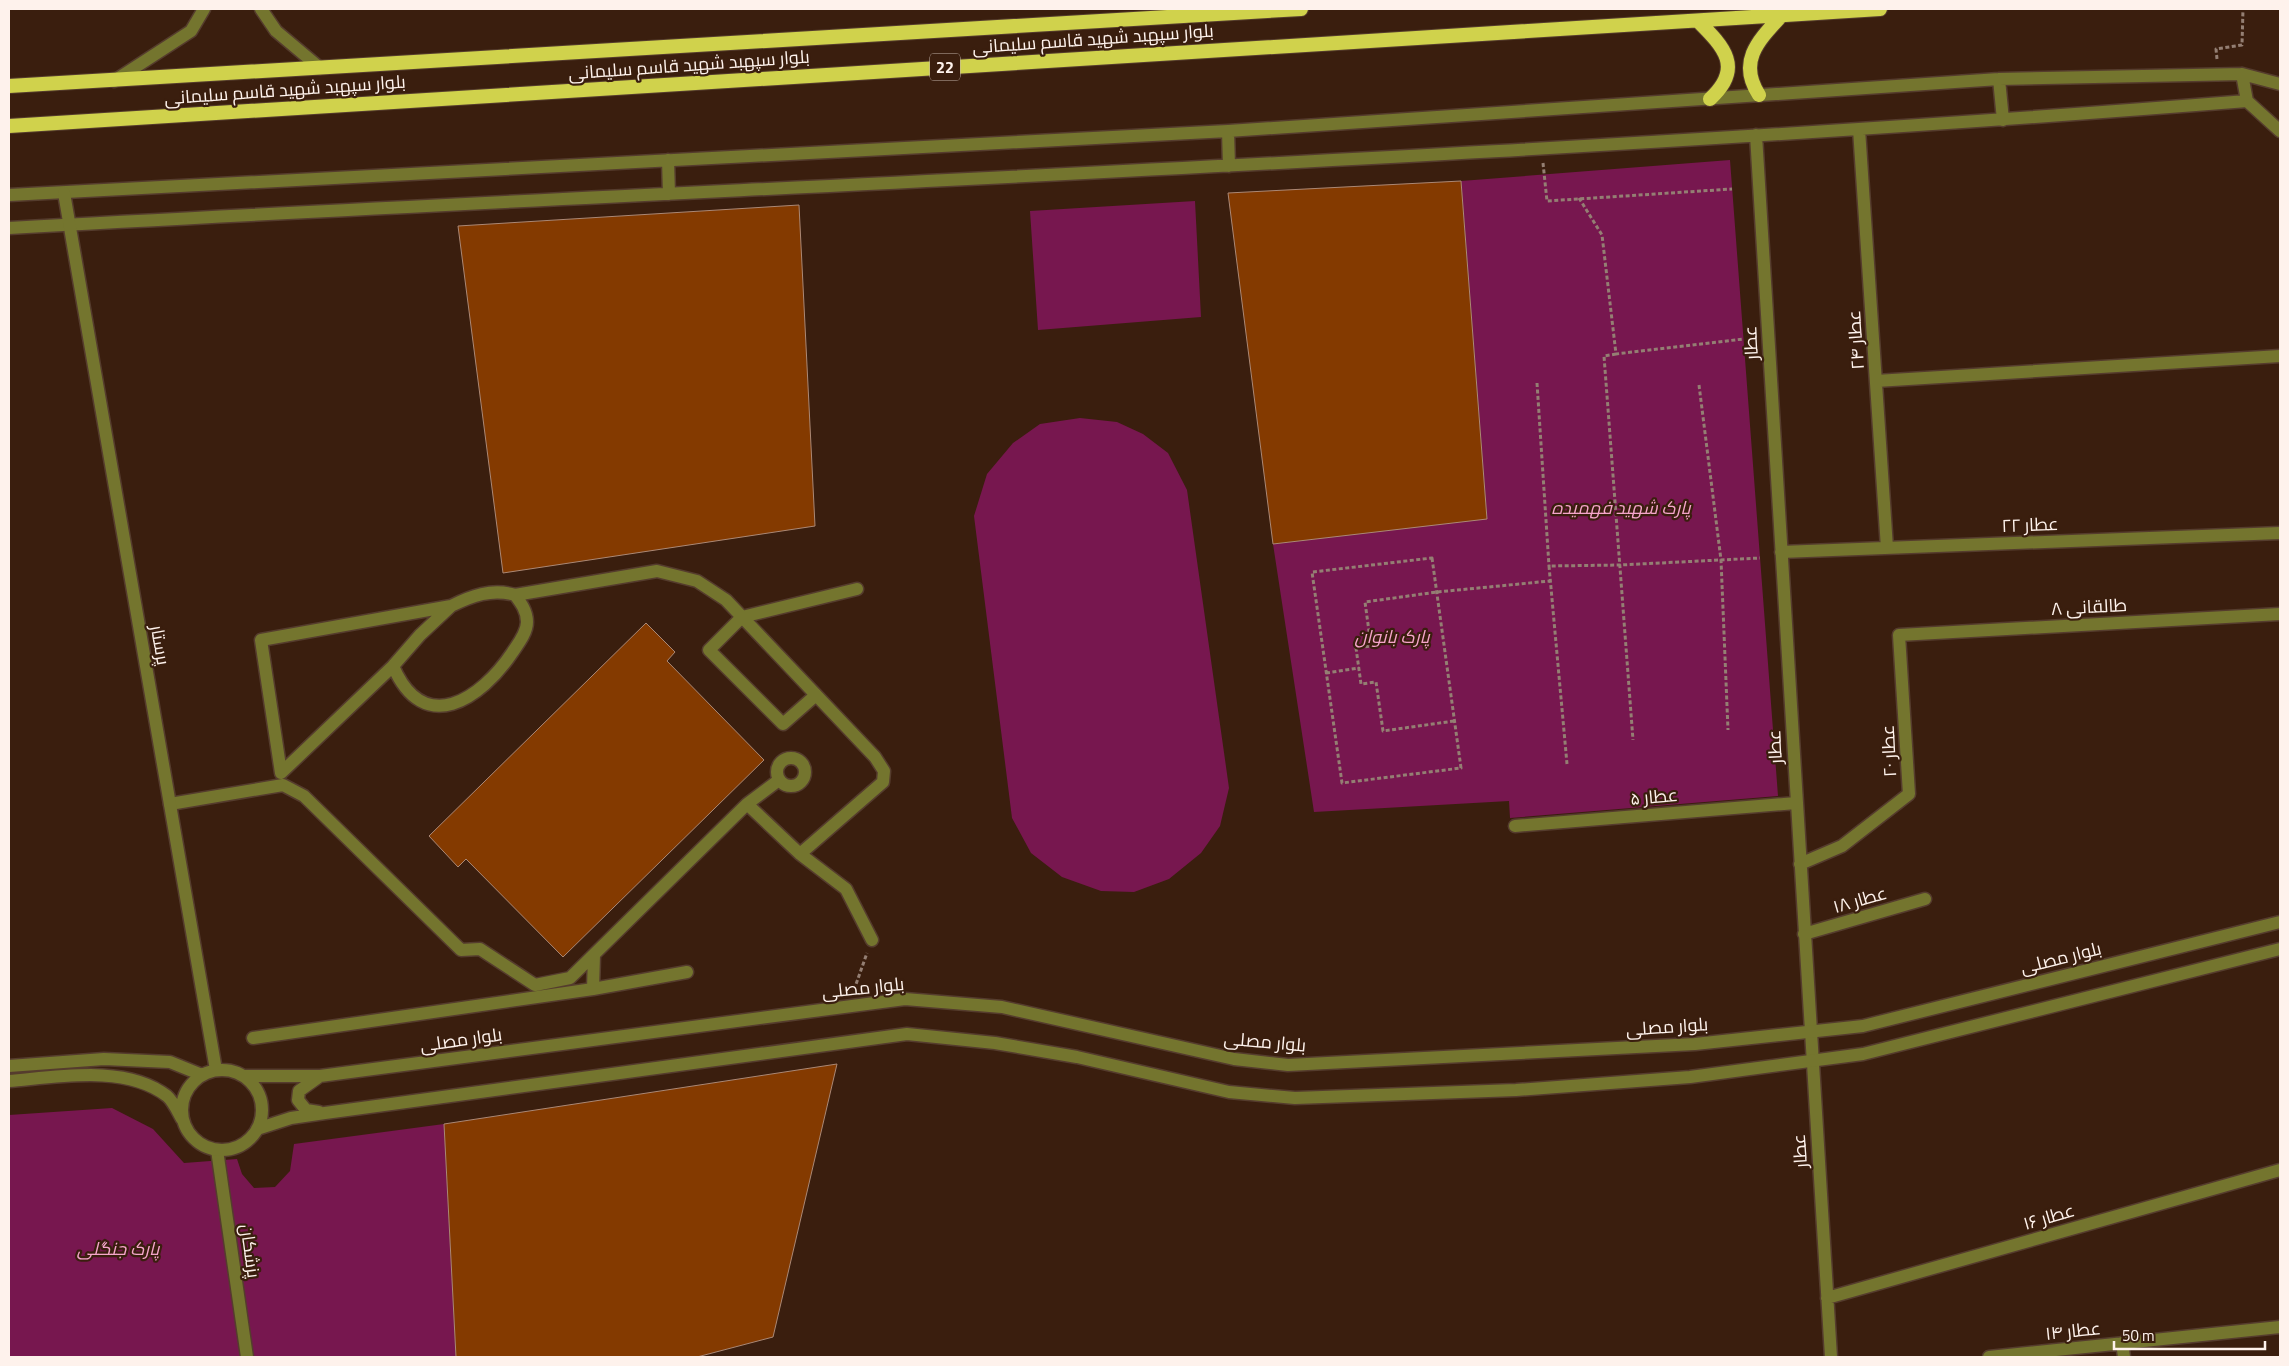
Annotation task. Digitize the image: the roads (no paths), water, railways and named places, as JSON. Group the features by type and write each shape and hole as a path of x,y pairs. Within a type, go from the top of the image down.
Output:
{"highway":[{"name":"بلوار سپهبد شهید قاسم سلیمانی","path":"9,86 1246,10 1301,9"},
{"name":"بلوار سپهبد شهید قاسم سلیمانی","path":"9,126 1880,9"},
{"path":"1759,95 1751,83 1749,64 1754,50 1764,34 1782,14"},
{"path":"1698,21 1716,40 1726,56 1729,72 1722,88 1710,99"}],"street":[{"path":"114,81 192,31 204,9"},
{"path":"261,9 276,31 320,68"},
{"path":"2242,74 2248,100 2280,131"},
{"path":"9,196 1228,131 1999,79 2242,74 2280,84"},
{"path":"1999,79 2003,120"},
{"path":"9,228 1230,166 2003,120 2248,100"},
{"name":"عطار ۲۴","path":"1859,129 1887,548"},
{"path":"1228,131 1230,166"},
{"name":"عطار","path":"1756,135 1831,1357"},
{"path":"668,160 670,194"},
{"name":"پرستار","path":"64,193 216,1070"},
{"path":"1876,381 2280,356"},
{"name":"عطار ۲۲","path":"1781,552 2280,533"},
{"path":"451,606 420,635 393,666 281,773 261,640 451,606 468,598 487,593 506,592 514,595 657,571 696,581 726,600 875,757 884,771 883,782 800,854"},
{"path":"816,695 783,724 709,650 742,617 857,589"},
{"path":"393,666 398,678 411,693 424,703 446,707 477,692 507,660 523,637 527,624 526,612 514,595"},
{"name":"طالقانی ۸","path":"1899,635 2280,614"},
{"name":"عطار ۲۰","path":"1800,864 1842,846 1909,794 1899,635"},
{"path":"170,804 283,785 304,796 461,950 480,949 535,985 570,978 747,804 779,780"},
{"name":"عطار ۵","path":"1515,826 1796,803"},
{"path":"747,804 800,854 846,889 872,940"},
{"name":"عطار ۱۸","path":"1804,934 1925,899"},
{"name":"بلوار مصلی","path":"244,1076 320,1076 905,999 1002,1008 1234,1059 1288,1065 1694,1044 1863,1026 2280,922"},
{"path":"257,1129 291,1118 325,1112 907,1034 995,1043 1077,1057 1229,1092 1296,1098 1516,1090 1661,1080 1863,1054 2280,949"},
{"path":"593,989 594,955"},
{"path":"253,1038 593,989 686,972"},
{"path":"9,1066 104,1059 170,1062 202,1075"},
{"path":"9,1081 97,1074 143,1082 168,1097 190,1135 202,1145 217,1150 233,1148 247,1141 257,1129 262,1115 261,1100 254,1086 244,1076 230,1070 216,1070 202,1075 187,1090 182,1110 183,1120"},
{"path":"320,1076 299,1091 298,1100 306,1110 325,1112"},
{"name":"پزشکان","path":"217,1150 247,1357"},
{"name":"عطار ۱۶","path":"1827,1298 2280,1170"},
{"name":"عطار ۱۴","path":"1988,1357 2280,1327"},
{"path":"2122,1343 2124,1357"}],"park label":[{"name":"پارک شهید فهمیده","path":"1621,508"},
{"name":"پارک بانوان","path":"1392,637"},
{"name":"پارک جنگلی","path":"118,1249"}]}
